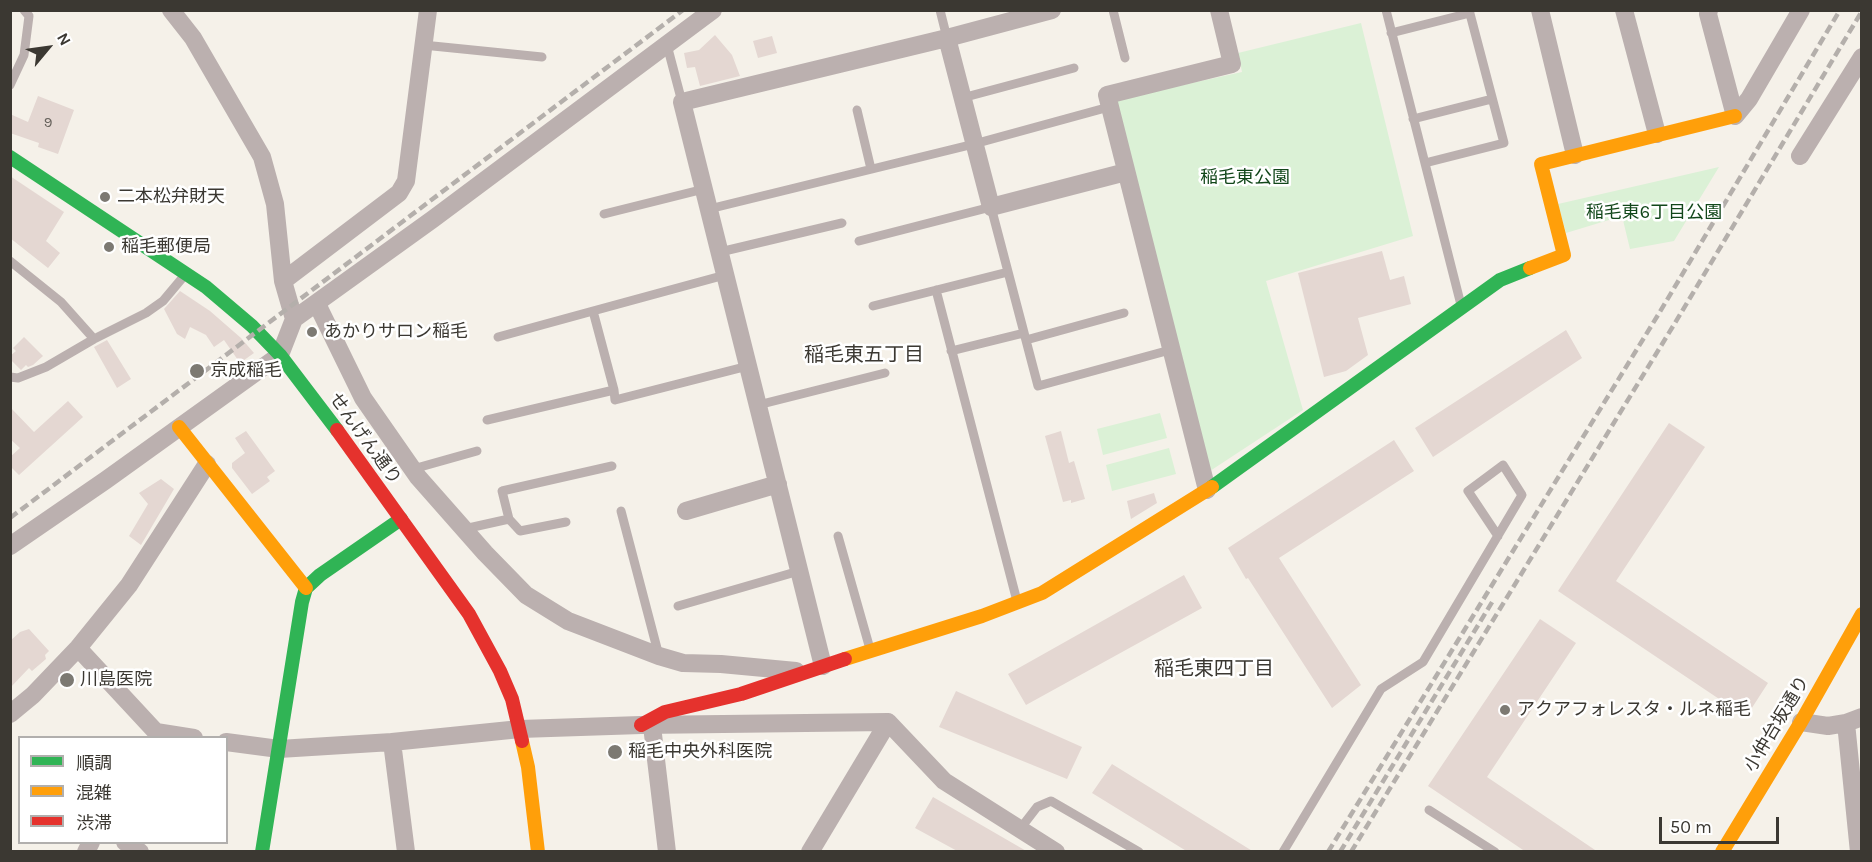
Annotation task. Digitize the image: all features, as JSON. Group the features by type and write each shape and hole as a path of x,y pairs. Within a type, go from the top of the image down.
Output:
{"street":[{"path":"283,281 399,193 406,181 428,10"},
{"path":"815,669 799,571 682,102 1052,10"},
{"path":"1207,490 1107,95 1232,64 1218,10"},
{"path":"1540,10 1575,155"},
{"path":"1624,10 1657,134"},
{"path":"1709,10 1708,14 1735,116"},
{"path":"646,726 665,712 741,694 1018,603 1042,593 1207,490 1500,280 1564,255 1541,164 1735,116 1749,99 1801,10"},
{"path":"172,11 193,38 262,157 275,204 283,281 294,319"},
{"path":"10,546 280,355 294,319 667,45 706,13"},
{"path":"946,38 991,207 1126,172"},
{"path":"1800,156 1862,57"},
{"name":"せんげん通り","path":"10,157 206,287 252,326 280,355 315,400 469,614 484,640 512,699 520,729 528,767 538,852"},
{"path":"316,304 363,398 412,469 485,554 526,595 568,621 683,663 815,669"},
{"path":"179,427 306,588"},
{"path":"10,714 33,695 78,648 129,585 207,464"},
{"path":"686,511 778,484"},
{"path":"262,852 306,588 320,575 401,519"},
{"name":"小仲台坂通り","path":"1722,852 1859,622"},
{"path":"78,648 155,735"},
{"path":"1801,722 1828,726 1854,720 1859,852"},
{"path":"228,742 279,749 392,742 520,729 888,722 944,781 1056,852"},
{"path":"810,852 888,722"},
{"path":"646,726 667,852"},
{"path":"392,742 406,852"},
{"path":"127,844 140,852"}],"lane":[{"path":"10,85 24,55 29,16 24,10"},
{"path":"940,10 946,38"},
{"path":"1113,10 1125,58"},
{"path":"1386,10 1462,308"},
{"path":"1391,33 1470,12 1504,142 1425,163"},
{"path":"423,45 542,57"},
{"path":"667,45 682,102"},
{"path":"962,98 1074,68"},
{"path":"1413,119 1492,99"},
{"path":"709,209 974,144 1109,107"},
{"path":"857,110 871,169"},
{"path":"603,214 704,189"},
{"path":"859,241 991,207 1038,386 1170,350"},
{"path":"720,252 842,223"},
{"path":"10,261 61,302 94,339"},
{"path":"873,306 1008,272"},
{"path":"10,377 18,378 46,367 94,339 146,313 163,301 185,274"},
{"path":"498,337 725,275"},
{"path":"936,290 1018,603"},
{"path":"593,311 615,400 748,366"},
{"path":"951,351 1124,313"},
{"path":"758,405 885,373"},
{"path":"488,420 614,390"},
{"path":"412,469 477,451"},
{"path":"1283,852 1382,689 1423,662 1498,536 1522,495 1503,465 1468,491 1498,536"},
{"path":"566,522 520,531 509,519 502,491 612,466"},
{"path":"621,511 659,656"},
{"path":"464,529 509,519"},
{"path":"838,536 870,651"},
{"path":"678,606 799,571"},
{"path":"1020,829 1037,807 1051,801 1139,852"},
{"path":"1429,810 1495,852"}],"green space":[{"name":"稲毛東公園","path":"1361,23 1413,236 1266,281 1303,410 1210,471 1114,100 1242,72 1238,53"},
{"name":"稲毛東6丁目公園","path":"1719,167 1674,241 1630,249 1622,216 1566,233 1558,204"},
{"path":"1160,413 1167,438 1103,455 1097,429"},
{"path":"1169,448 1176,474 1112,491 1106,465"}],"building":[{"path":"715,35 732,55 740,76 700,86 695,67 687,68 684,53 699,50"},
{"path":"772,36 777,53 758,58 753,41"},
{"path":"38,96 74,110 58,154 38,147 39,143 10,133 10,114 28,122"},
{"path":"10,176 64,212 46,241 60,253 48,268 10,238"},
{"path":"1382,251 1390,280 1404,276 1411,304 1358,318 1368,355 1346,371 1324,377 1298,273"},
{"path":"180,291 210,311 241,338 254,353 240,363 224,340 214,347 206,335 190,327 185,339 177,334 164,309"},
{"path":"1566,330 1582,358 1433,457 1415,428"},
{"path":"24,337 43,356 33,365 28,367 26,365 21,370 10,359 10,356 16,351 13,348"},
{"path":"107,340 131,379 117,388 94,347"},
{"path":"68,401 83,417 19,475 10,466 10,457 20,448 10,439 10,407 34,432"},
{"path":"1669,423 1705,447 1616,581 1768,683 1746,717 1558,591"},
{"path":"246,431 275,471 267,477 270,481 252,494 232,468 232,463 245,453 235,438"},
{"path":"1061,431 1069,463 1074,461 1085,499 1071,503 1071,500 1063,502 1045,436"},
{"path":"1394,440 1414,471 1279,558 1361,685 1332,708 1248,578 1246,579 1228,548"},
{"path":"161,479 174,489 141,545 129,536 148,504 139,493"},
{"path":"1154,493 1157,503 1131,519 1127,501"},
{"path":"1184,575 1202,608 1026,705 1008,674"},
{"name":"アクアフォレスタ・ルネ稲毛","path":"1540,619 1576,643 1487,777 1598,852 1526,852 1428,786"},
{"path":"29,629 49,651 45,655 46,659 32,671 29,668 10,688 10,641 20,632"},
{"path":"956,691 1082,747 1067,779 939,727"},
{"path":"1112,764 1254,852 1188,852 1092,793"},
{"path":"933,797 1028,852 959,852 915,828"}],"railway":[{"path":"10,518 683,10"},
{"path":"1328,852 1658,315 1840,10"},
{"path":"1351,852 1675,323 1862,11"},
{"path":"1340,852 1494,599"}],"traffic: fast":[{"path":"10,157 206,287 252,326 280,355 337,430"},
{"path":"1212,487 1500,280 1530,268"},
{"path":"262,852 306,588 320,575 401,519"}],"traffic: slow":[{"path":"1530,268 1564,255 1541,164 1735,116"},
{"path":"179,427 306,588"},
{"path":"845,659 982,616 1042,593 1212,487"},
{"path":"1722,852 1801,722 1862,614"},
{"path":"522,741 528,767 538,852"}],"traffic: jam":[{"path":"337,430 469,614 500,671 512,699 522,741"},
{"path":"641,725 665,712 741,694 845,659"}],"place":[{"name":"二本松弁財天","path":"105,197"},
{"name":"稲毛郵便局","path":"109,247"},
{"name":"あかりサロン稲毛","path":"312,332"},
{"name":"京成稲毛","path":"197,371"},
{"name":"川島医院","path":"67,680"},
{"name":"アクアフォレスタ・ルネ稲毛","path":"1505,710"},
{"name":"稲毛中央外科医院","path":"615,752"}],"district":[{"name":"稲毛東五丁目","path":"864,355"},
{"name":"稲毛東四丁目","path":"1214,669"}]}
